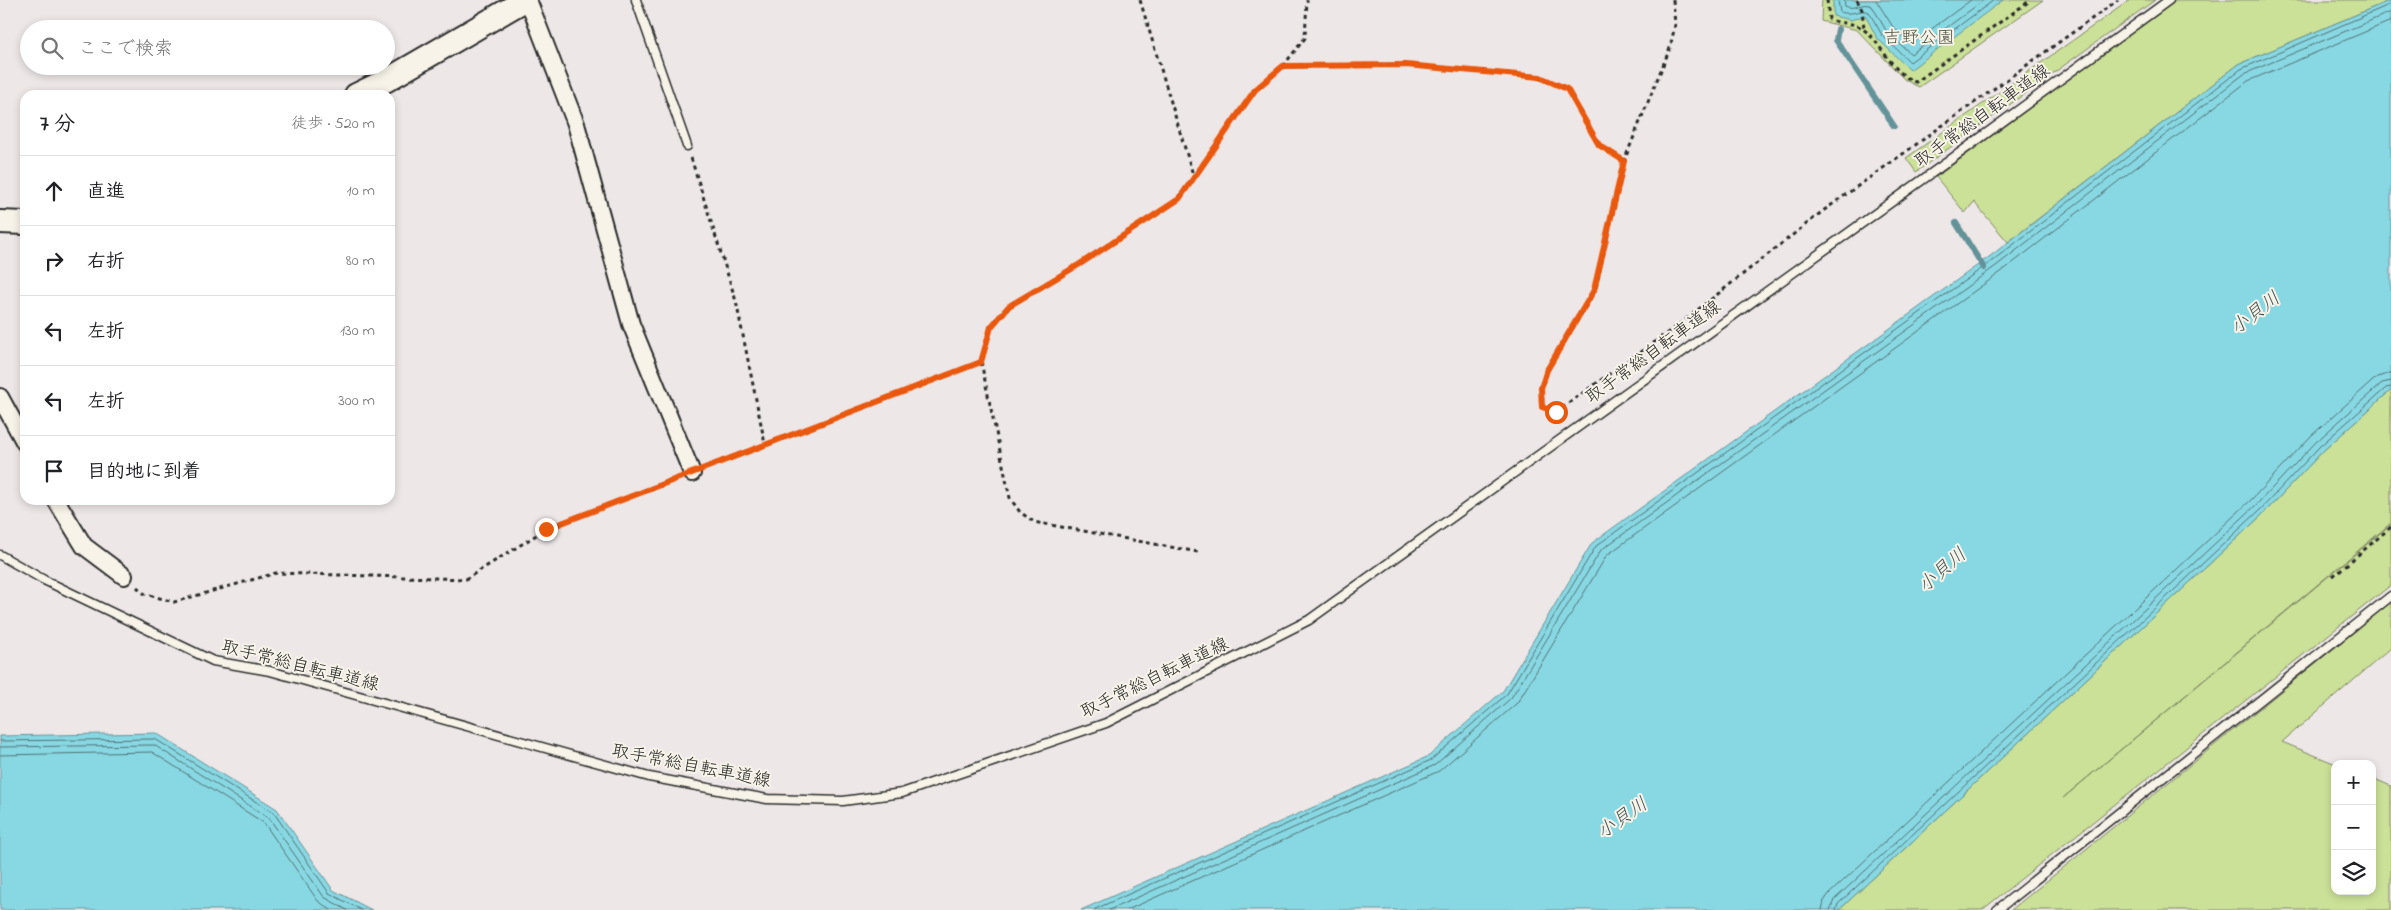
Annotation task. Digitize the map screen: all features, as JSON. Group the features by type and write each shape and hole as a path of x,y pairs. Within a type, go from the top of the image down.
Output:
{"main road":[{"path":"366,90 526,0"},
{"path":"0,222 20,223"}],"street":[{"path":"526,0 576,124 631,324 692,473"},
{"path":"0,397 20,434"},
{"path":"59,505 84,546 124,576"}],"lane":[{"path":"636,0 687,146"},
{"name":"取手常総自転車道線","path":"0,555 44,580 213,661 270,671 649,777 767,800 843,800 902,793 1106,723 1309,620 1950,160 2169,0"},
{"path":"1997,910 2391,596"}],"path":[{"path":"1140,0 1194,178"},
{"path":"1198,552 1034,522 1020,512 1010,498 981,362 991,327 1009,306 1080,264 1179,199 1255,90 1283,66 1305,38 1307,0"},
{"path":"1673,0 1675,25 1670,48 1624,161 1594,290 1547,370 1541,388 1542,407 1556,412 1681,323 1823,211 2118,0"},
{"path":"1827,0 1829,20 1854,24 1864,29 1892,62 1910,80 1916,82 2031,0"},
{"path":"1857,0 1862,10 1864,29"},
{"path":"1283,66 1406,65 1540,77 1567,89 1599,145 1624,161"},
{"path":"687,146 736,301 765,444"},
{"path":"124,576 145,594 174,602 276,573 466,579 546,529 981,362"},
{"path":"2333,576 2391,527"}],"green space":[{"name":"吉野公園","path":"1822,0 2043,0 1919,87 1905,80 1857,30 1821,21"},
{"path":"2130,0 2155,0 1916,172 1906,158"},
{"path":"2177,0 2391,0 2239,64 2008,242 1974,202 1965,213 1936,177"},
{"path":"2391,390 2391,523 2063,798 2391,524 2391,585 1982,910 1839,910 2264,513 2324,450"},
{"path":"2391,602 2391,648 2282,742 2331,762 2331,895 2376,895 2376,780 2391,786 2391,910 2011,910"}],"water":[{"path":"1833,0 2003,0 1910,70 1877,38 1865,15 1851,20 1833,16"},
{"name":"小貝川","path":"2391,0 2391,390 2324,450 2264,513 1839,910 1081,910 1429,756 1503,691 1592,543 1989,257 2239,64"},
{"path":"156,733 277,809 333,890 372,910 0,910 0,736"}],"waterway":[{"path":"1838,29 1836,40 1894,126"},
{"path":"1956,223 1984,268"}],"route":[{"path":"546,529 981,362 991,327 1009,306 1080,264 1179,199 1255,90 1283,66 1406,65 1540,77 1567,89 1599,145 1624,161 1594,290 1547,370 1541,388 1542,407 1556,412"}]}
